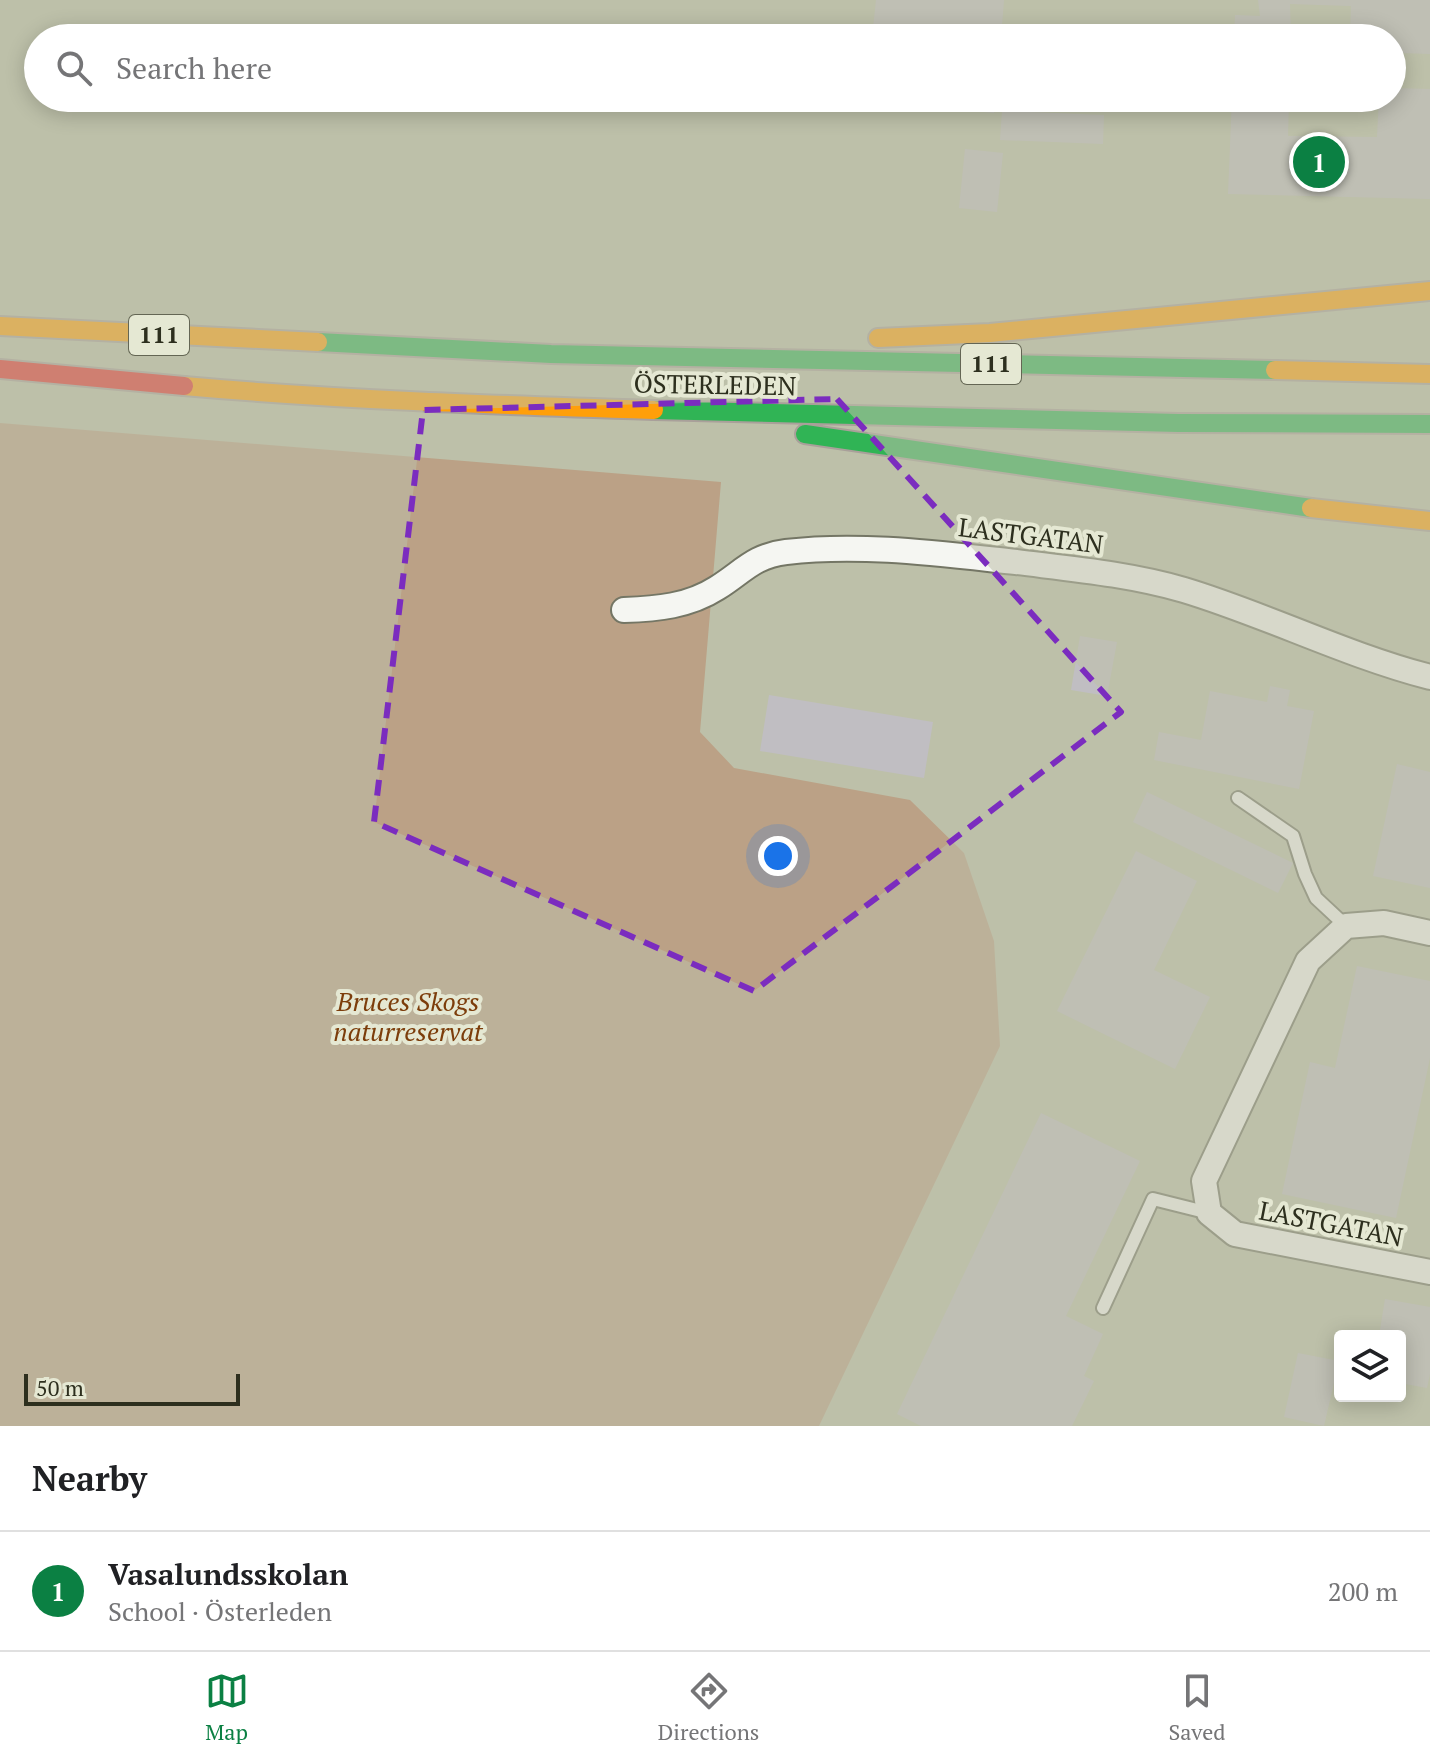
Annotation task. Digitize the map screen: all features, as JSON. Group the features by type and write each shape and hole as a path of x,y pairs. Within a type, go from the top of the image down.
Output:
{"main road":[{"path":"864,339 990,333 1430,291"},
{"name":"ÖSTERLEDEN","path":"0,326 551,354 1430,374"},
{"path":"551,354 817,341"},
{"name":"ÖSTERLEDEN","path":"0,369 439,404 1178,423 1430,424"},
{"path":"644,410 1349,514 1430,521"}],"street":[{"name":"LASTGATAN","path":"624,610 658,609 703,596 758,558 785,552 843,549 942,554 1136,577 1234,607 1315,639 1430,677"},
{"path":"1209,1213 1204,1181 1308,961 1346,926 1384,923 1430,933"},
{"name":"LASTGATAN","path":"1209,1213 1235,1234 1430,1272"}],"lane":[{"path":"1238,798 1293,836 1316,898 1346,926"},
{"path":"1103,1308 1153,1199 1209,1213"}],"highlighted area":[{"path":"837,399 1121,712 754,991 374,822 423,410"}],"green space":[{"name":"Bruces Skogs naturreservat","path":"0,423 721,482 700,732 734,768 910,800 964,853 994,941 1000,1046 819,1426 0,1426"}],"building":[{"path":"876,0 1004,0 1002,24 873,24"},
{"path":"1258,0 1430,0 1430,54 1406,53 1406,24 1350,24 1351,6 1290,4 1291,24 1235,24 1235,15 1260,16"},
{"path":"1406,88 1430,89 1430,199 1228,194 1231,112 1289,112 1288,136 1377,137 1378,112 1406,112"},
{"path":"1002,112 1104,115 1103,144 1000,140"},
{"path":"965,149 1003,153 997,212 959,208"},
{"path":"1080,636 1117,642 1107,696 1071,690"},
{"path":"1270,686 1290,690 1287,706 1314,711 1299,789 1154,760 1159,732 1201,740 1210,691 1267,702"},
{"path":"769,695 933,722 924,778 760,751"},
{"path":"1397,764 1430,772 1430,888 1373,876"},
{"path":"1147,792 1293,863 1278,893 1133,822"},
{"path":"1136,851 1197,881 1154,970 1210,997 1175,1069 1057,1011"},
{"path":"1357,966 1430,981 1430,1058 1396,1218 1282,1194 1310,1062 1335,1068"},
{"path":"1041,1113 1140,1161 1066,1316 1103,1334 1084,1376 1094,1381 1072,1426 921,1426 897,1414"},
{"path":"1385,1299 1430,1307 1430,1374 1427,1388 1406,1384 1406,1330 1380,1330"},
{"path":"1298,1353 1334,1360 1334,1383 1324,1426 1284,1417"}],"traffic: fast":[{"path":"318,342 551,354 1275,370"},
{"path":"654,410 1178,423 1430,424"},
{"path":"805,434 1311,508"}],"traffic: slow":[{"path":"878,338 990,333 1430,291"},
{"path":"0,326 318,342"},
{"path":"1275,370 1430,374"},
{"path":"184,386 360,398 654,410"},
{"path":"1311,508 1430,521"}],"traffic: jam":[{"path":"0,369 184,386"}],"place":[{"name":"Vasalundsskolan","path":"1319,162"}]}
